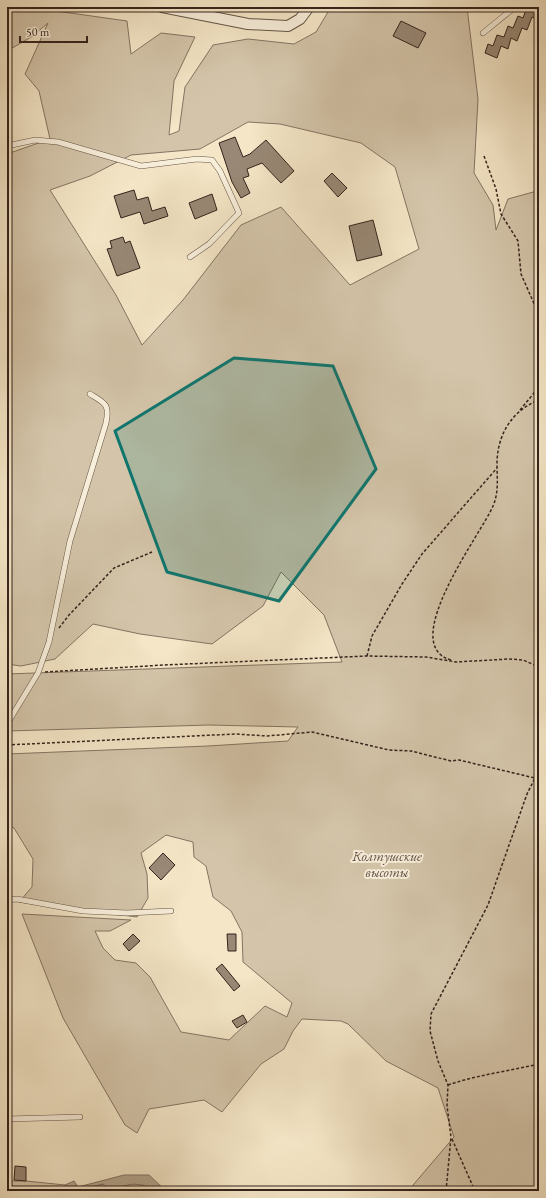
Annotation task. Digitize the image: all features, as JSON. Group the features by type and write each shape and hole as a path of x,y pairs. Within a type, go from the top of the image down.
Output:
{"street":[{"path":"162,7 248,24 288,26 300,19 309,7"}],"lane":[{"path":"483,34 515,7"},
{"path":"7,146 35,140 58,142 141,166 197,159 212,160 220,171 239,213 209,244 190,256"},
{"path":"7,724 38,672 49,642 70,541 109,411 105,403 90,394"},
{"path":"7,900 17,899 83,911 127,913 171,911"},
{"path":"7,1119 80,1117"}],"path":[{"path":"484,156 496,189 501,214 518,241 521,274 536,308 539,308"},
{"path":"456,662 441,654 435,646 433,638 435,617 460,562 492,508 497,494 497,468 501,434 539,387"},
{"path":"518,413 539,400"},
{"path":"367,656 372,636 402,584 422,554 497,468"},
{"path":"49,642 69,615 114,568 152,552"},
{"path":"38,672 367,656 426,657 456,662 510,659 523,660 539,667"},
{"path":"7,745 235,734 274,736 312,732 389,750 411,751 451,761 459,760 539,779"},
{"path":"446,1191 451,1137 447,1106 448,1085 438,1061 430,1031 431,1014 488,906 527,794 539,770"},
{"path":"448,1085 467,1078 480,1077 539,1064"},
{"path":"451,1137 475,1191"}],"highlighted area":[{"path":"234,358 333,366 376,469 279,601 167,572 115,431"}],"green space":[{"name":"Колтушские высоты","path":"7,7 28,7 127,21 131,54 161,33 195,37 174,81 169,135 179,131 185,87 213,45 248,39 294,44 316,32 331,7 467,7 478,99 474,173 493,205 496,230 508,199 537,191 539,188 539,1191 408,1191 454,1137 438,1088 386,1061 348,1024 341,1021 302,1019 293,1031 284,1049 261,1064 222,1112 204,1100 149,1109 137,1133 125,1125 63,1018 22,914 131,920 110,931 95,931 103,948 115,960 136,963 150,977 181,1032 229,1040 265,1006 287,1017 292,1003 243,962 242,932 231,911 213,897 206,866 194,857 193,842 166,835 141,853 147,874 148,898 137,917 19,902 32,887 33,859 14,828 7,825 7,754 208,746 288,741 298,727 209,725 7,731 7,674 342,662 324,615 281,572 263,606 212,644 140,634 93,624 55,659 21,666 7,664 7,154 50,139 39,91 25,74 48,23 33,36 7,51","holes":["248,122 280,124 361,143 395,167 419,249 350,285 281,207 241,225 183,300 142,345 116,295 50,190 90,176 131,155 200,149"]},
{"path":"8,1181 26,1181 65,1185 65,1191 18,1191"},
{"path":"133,1184 143,1185 154,1191 100,1191"}],"water":[{"path":"124,1175 149,1175 166,1191 154,1191 143,1185 133,1184 100,1191 65,1191 65,1185 74,1181 78,1187"}],"building":[{"path":"527,7 539,7 539,20 532,17 527,30 522,28 517,41 511,38 508,49 501,46 497,58 485,53 488,44 493,46 497,35 504,37 508,26 513,28 518,16 523,18"},
{"path":"401,21 426,33 418,48 393,36"},
{"path":"235,137 243,157 250,154 266,140 294,171 281,183 262,163 247,169 249,176 243,178 250,193 241,198 232,182 219,143"},
{"path":"332,173 347,188 338,197 324,181"},
{"path":"134,190 137,200 148,197 152,211 165,207 168,216 144,224 140,212 121,218 114,196"},
{"path":"212,194 217,210 195,219 189,203"},
{"path":"373,220 382,255 357,261 349,226"},
{"path":"123,237 125,243 130,241 140,268 117,276 107,249 112,248 110,241"},
{"path":"163,853 175,865 161,880 149,868"},
{"path":"133,934 140,941 129,951 123,944"},
{"path":"227,934 236,934 236,951 228,951"},
{"path":"222,964 240,986 234,991 216,969"},
{"path":"243,1015 247,1022 237,1028 232,1021"},
{"path":"15,1166 26,1167 26,1181 14,1180"}]}
